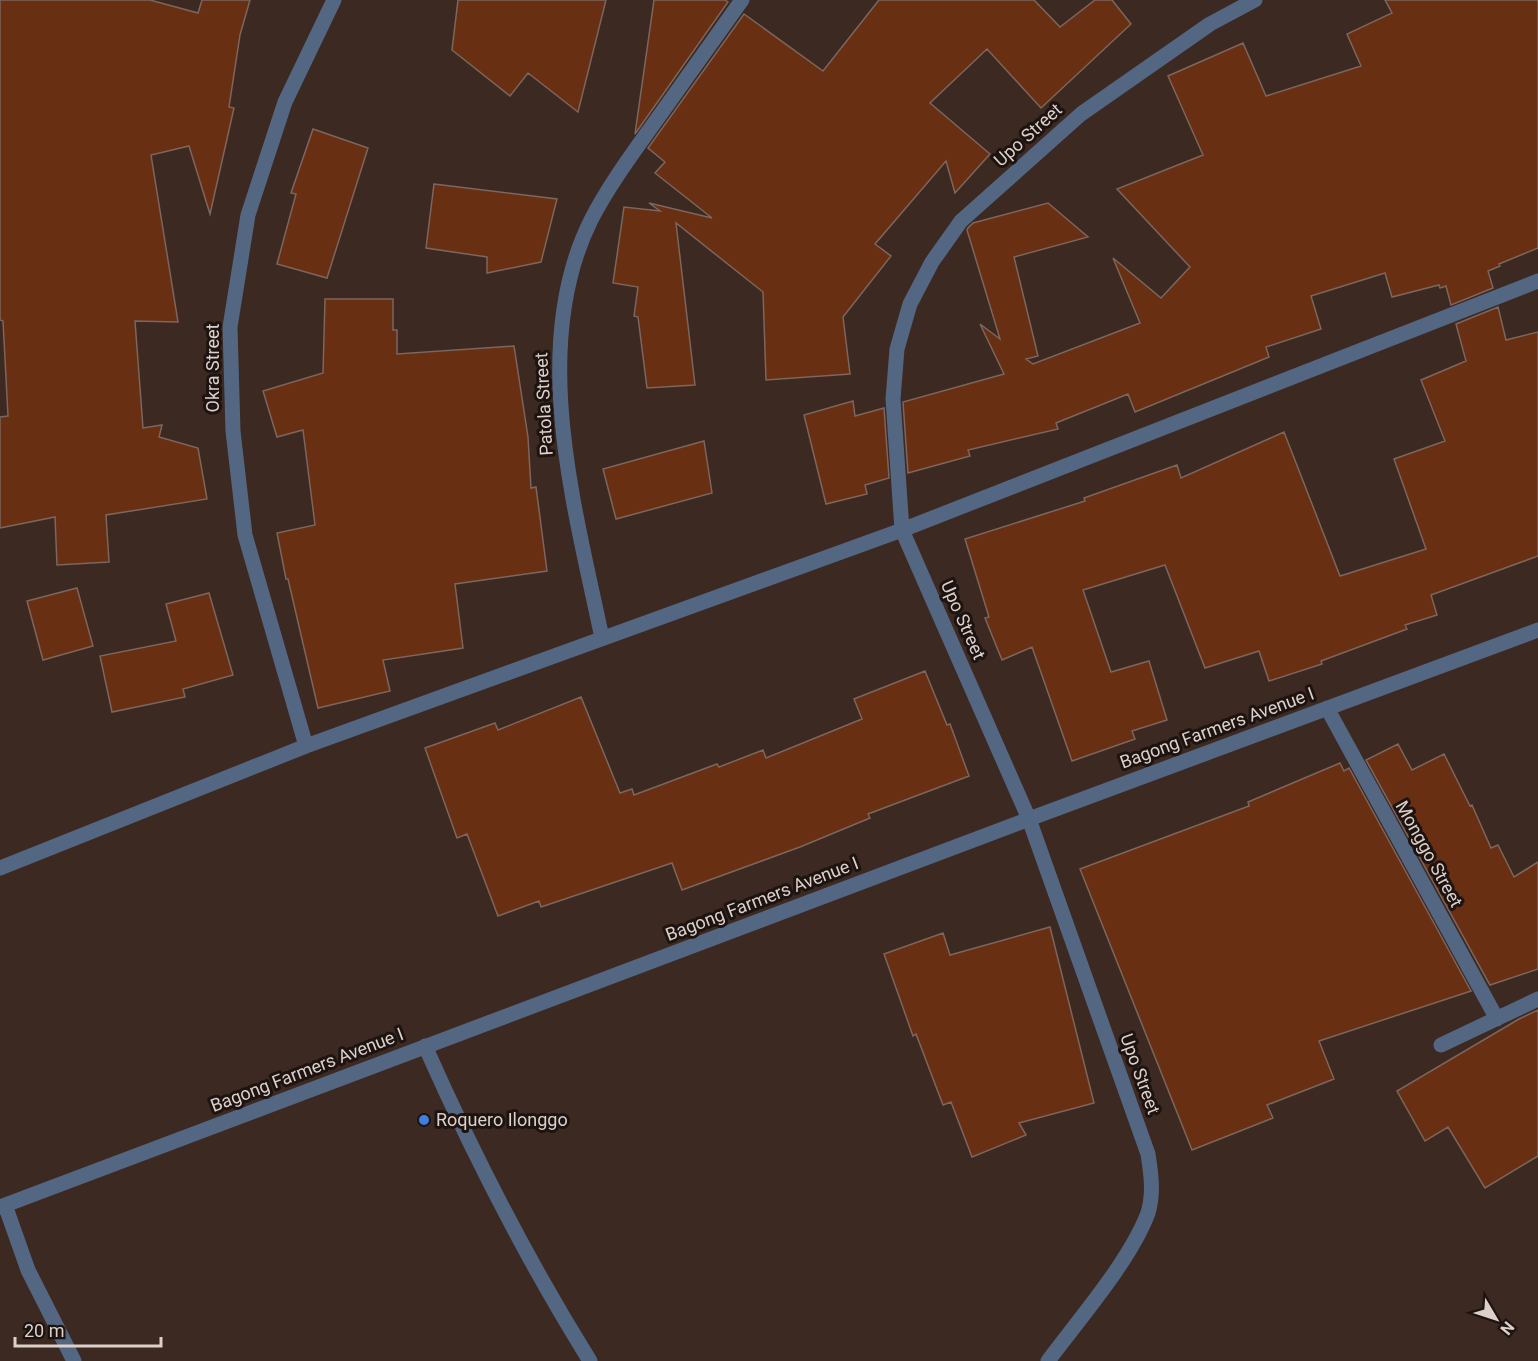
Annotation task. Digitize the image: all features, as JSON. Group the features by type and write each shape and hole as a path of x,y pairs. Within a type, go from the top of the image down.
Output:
{"street":[{"name":"Okra Street","path":"306,746 245,535 232,431 230,327 248,215 285,102 334,0"},
{"name":"Patola Street","path":"602,638 568,477 558,368 562,319 573,269 590,221 622,168 742,0"},
{"name":"Upo Street","path":"1048,1361 1115,1271 1134,1240 1148,1212 1153,1183 1148,1154 1029,819 902,530 893,399 897,349 910,304 932,262 961,221 1081,114 1210,24 1256,0"},
{"path":"0,868 306,746 902,530 1538,281"},
{"name":"Bagong Farmers Avenue I","path":"2,1206 1538,630"},
{"name":"Monggo Street","path":"1327,708 1497,1019"},
{"path":"1441,1045 1538,999"},
{"path":"425,1046 459,1122 524,1250 561,1316 590,1361"},
{"path":"2,1206 28,1270 74,1361"}],"building":[{"path":"0,0 150,0 198,13 202,0 250,0 240,35 229,107 234,108 210,214 189,146 151,155 178,322 135,321 143,428 162,425 159,437 198,448 207,499 106,515 109,562 57,565 55,517 0,528 0,417 8,416 3,321 0,320"},
{"path":"458,0 606,0 578,112 528,73 510,96 452,50"},
{"path":"654,0 725,0 728,2 635,134"},
{"path":"879,0 1034,0 1060,27 1095,0 1112,0 1131,24 1041,108 987,49 930,103 990,154 955,193 946,161 875,244 891,256 843,317 850,374 766,380 763,292 676,223 695,385 647,388 638,317 634,316 638,287 613,283 624,207 660,211 649,203 712,218 655,173 665,162 648,148 744,14 823,71"},
{"path":"1385,0 1538,0 1538,248 1488,271 1493,288 1451,305 1446,286 1440,288 1439,285 1392,297 1385,273 1311,296 1321,329 1266,347 1269,357 1135,412 1128,394 1056,423 1058,429 968,450 970,456 908,473 903,402 1004,374 980,324 1000,339 967,230 973,223 1048,203 1088,237 1014,257 1038,356 1026,359 1033,364 1140,323 1113,258 1161,298 1190,267 1117,189 1203,155 1168,76 1243,43 1266,96 1361,66 1347,34 1392,13"},
{"path":"313,129 368,148 327,278 277,264 296,194 291,193"},
{"path":"434,184 557,199 541,262 487,273 487,257 426,248"},
{"path":"325,299 393,299 393,330 397,330 397,354 514,346 528,437 531,488 536,487 547,571 455,584 463,648 383,660 390,691 318,708 277,533 315,525 303,430 277,437 263,391 323,373"},
{"path":"1498,307 1506,340 1538,332 1538,556 1431,595 1437,615 1405,625 1407,629 1321,661 1322,664 1269,681 1259,651 1205,668 1165,565 1083,590 1111,672 1149,661 1167,720 1132,731 1135,739 1072,761 1032,647 1002,660 985,618 989,617 965,539 1085,501 1084,498 1177,465 1181,478 1284,432 1340,576 1426,549 1394,459 1445,441 1421,380 1466,361 1456,324"},
{"path":"853,401 855,416 884,408 889,478 865,485 867,494 826,504 804,415"},
{"path":"704,441 712,493 616,519 603,469"},
{"path":"77,588 93,646 43,660 27,601"},
{"path":"209,593 233,675 183,689 185,697 112,712 100,656 176,641 166,604"},
{"path":"925,671 947,725 950,724 969,776 868,814 870,818 800,847 682,890 672,863 541,907 539,901 498,916 467,834 457,838 425,748 495,723 498,730 581,697 620,793 632,789 634,795 717,764 719,767 763,750 766,758 862,719 854,699"},
{"path":"1398,744 1412,770 1444,754 1470,806 1472,805 1491,848 1498,845 1514,877 1538,862 1538,969 1490,985 1366,760"},
{"path":"1340,763 1344,771 1349,768 1471,991 1319,1041 1334,1079 1267,1105 1273,1118 1192,1150 1080,869 1249,806 1248,802"},
{"path":"1050,927 1094,1103 1019,1123 1026,1135 972,1157 951,1102 943,1105 916,1034 913,1036 884,954 943,933 950,955"},
{"path":"1538,1010 1538,1156 1485,1188 1448,1127 1425,1141 1397,1091"}],"place":[{"name":"Roquero Ilonggo","path":"424,1120"}]}
